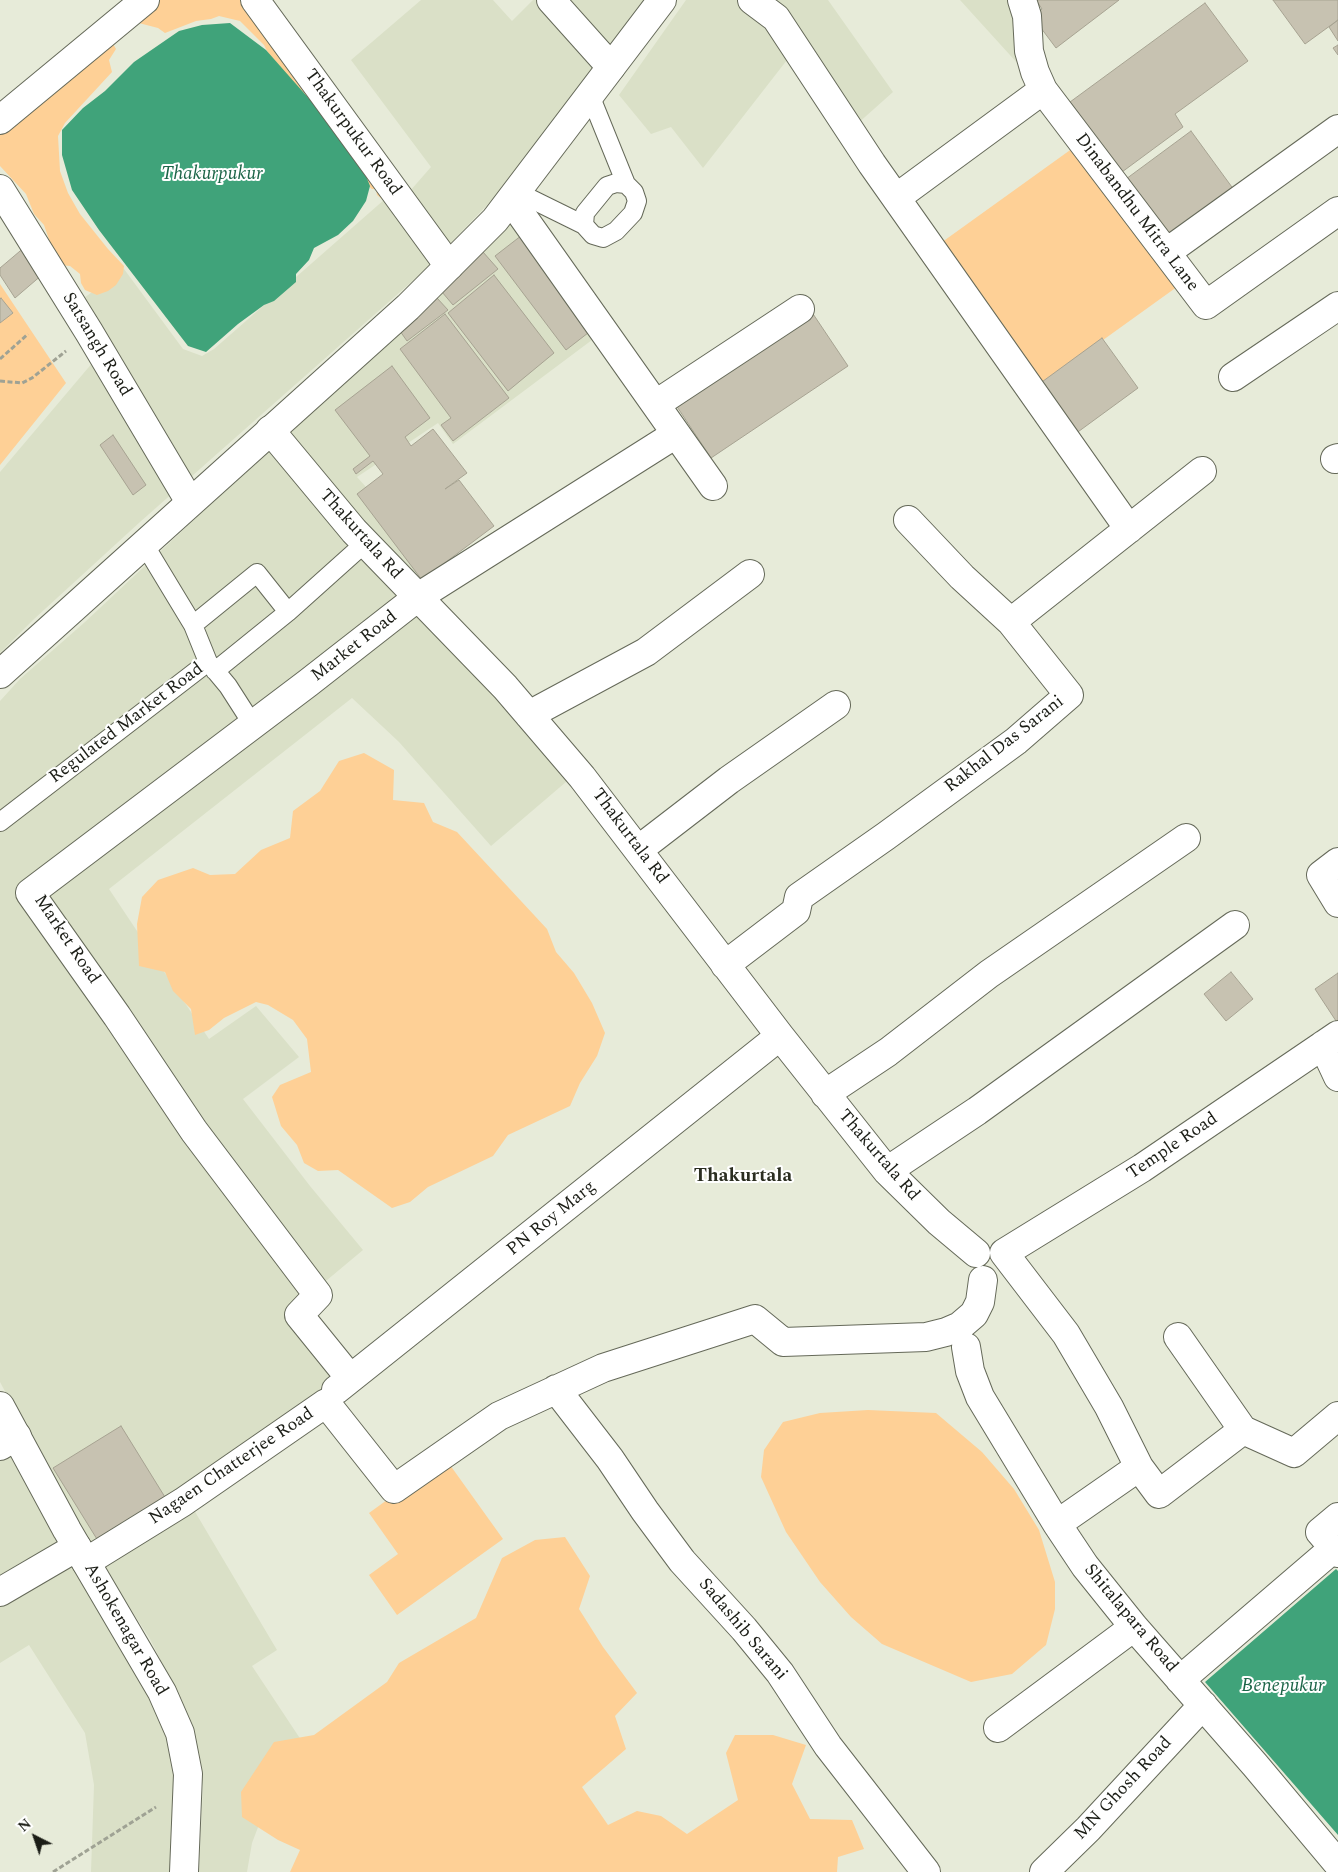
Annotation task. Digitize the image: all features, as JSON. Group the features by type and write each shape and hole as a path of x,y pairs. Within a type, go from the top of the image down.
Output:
{"main road":[{"path":"0,120 145,0"},
{"name":"Thakurpukur Road","path":"255,0 449,266"},
{"path":"552,0 611,67"},
{"path":"0,674 408,307 495,220 662,0"},
{"path":"752,0 776,18 896,198 1129,529"},
{"name":"Dinabandhu Mitra Lane","path":"1022,0 1027,16 1029,51 1043,90 1206,305 1338,211"},
{"path":"896,198 1043,90"},
{"path":"1166,252 1338,129"},
{"name":"Satsangh Road","path":"0,189 89,332 190,502"},
{"path":"514,196 713,486"},
{"path":"1233,377 1338,306"},
{"path":"656,404 800,309"},
{"name":"Thakurtala Rd","path":"270,430 365,543 505,687 582,776 725,965 887,1171 938,1222 976,1253"},
{"name":"Market Road","path":"350,1378 299,1315 318,1295 194,1131 117,1016 30,893 253,725 418,597 676,434"},
{"path":"908,520 962,577 1011,622 1202,471"},
{"path":"529,715 646,652 750,574"},
{"name":"Rakhal Das Sarani","path":"725,965 796,911 799,897 886,836 1016,740 1069,695 1011,622"},
{"path":"638,850 729,780 836,705"},
{"path":"825,1094 888,1052 989,974 1186,838"},
{"path":"1338,862 1322,875 1338,902"},
{"path":"887,1171 977,1111 1235,925"},
{"name":"PN Roy Marg","path":"326,1403 331,1394 350,1378 780,1036"},
{"path":"1330,1040 1338,1076"},
{"name":"Temple Road","path":"1004,1254 1142,1168 1330,1040"},
{"path":"983,1280 976,1253 1004,1254"},
{"path":"983,1280 1004,1254"},
{"path":"1004,1254 1066,1334 1109,1407 1139,1467 1159,1494 1243,1430"},
{"name":"Nagaen Chatterjee Road","path":"0,1592 82,1555 184,1502 326,1403 394,1489 499,1416 556,1389 602,1368 755,1319 783,1342 926,1337 956,1340 960,1326 974,1314 980,1302 983,1280"},
{"path":"1178,1337 1243,1430 1294,1453 1338,1416"},
{"name":"Shitalapara Road","path":"956,1340 980,1397 1057,1524 1085,1566 1134,1627 1338,1864"},
{"name":"Sadashib Sarani","path":"556,1389 610,1458 682,1561 744,1629 780,1673 828,1746 926,1872"},
{"name":"Ashokenagar Road","path":"0,1406 8,1441 82,1555 162,1692 180,1733 188,1774 184,1872"},
{"path":"1057,1524 1139,1467"},
{"path":"1180,1680 1336,1551 1320,1532 1338,1517"},
{"path":"998,1728 1134,1627"},
{"name":"MN Ghosh Road","path":"1044,1872 1088,1830 1203,1705"}],"lane":[{"path":"514,196 584,225 593,235 604,238 616,232 633,213 638,201 634,192 626,184 590,95"},
{"path":"584,225 585,212 607,186 616,183 626,184"},
{"name":"Regulated Market Road","path":"0,822 288,612 365,543"},
{"path":"144,544 193,625 212,666 228,686 253,725"},
{"path":"193,625 257,573 288,612"}],"path":[{"path":"0,381 22,382 32,378 89,332"},
{"path":"0,360 28,334"},
{"path":"53,1872 187,1787"}],"shaded area":[{"path":"153,0 245,0 385,197 382,199 377,195 376,189 372,189 365,183 280,77 264,45 240,21 219,16 196,21 165,33 158,28 135,22 112,42 116,49 109,60 112,72 65,123 58,136 60,171 68,193 80,214 124,266 123,274 116,285 108,291 97,295 85,290 81,283 80,274 70,266 61,265 55,257 44,225 34,214 26,194 0,166 0,133"},
{"path":"421,0 493,0 512,21 533,0 647,0 510,181 426,269 140,522 33,620 0,653 0,472 99,355 77,303 124,269 183,349 202,356 214,349 385,199 403,199 431,167 351,60"},
{"path":"686,0 745,0 794,51 703,168 671,127 651,134 619,95"},
{"path":"762,0 828,0 893,92 856,125"},
{"path":"960,0 1020,0 1029,76"},
{"path":"1073,148 1181,284 1039,386 938,245"},
{"path":"513,209 600,334 453,444 438,423 357,477 445,575 419,590 285,436 330,396"},
{"path":"0,284 66,383 0,465"},
{"path":"275,444 573,776 491,846 399,742 352,698 109,889 209,1039 256,1006 299,1057 243,1099 310,1186 363,1250 284,1316 336,1382 91,1553 0,1382 0,701 20,679 85,622"},
{"path":"364,753 394,770 393,800 424,803 433,822 457,832 547,929 556,952 574,973 592,1003 605,1033 597,1056 580,1083 570,1106 508,1135 493,1156 428,1187 410,1202 392,1208 338,1170 318,1171 304,1163 297,1145 281,1126 272,1097 280,1085 311,1072 307,1039 293,1020 268,1005 256,1002 224,1018 209,1030 195,1035 191,1009 173,991 165,972 139,966 137,924 142,897 158,880 193,868 210,875 235,874 261,850 290,838 293,811 320,791 339,761"},
{"path":"868,1410 936,1413 982,1452 1014,1489 1039,1530 1055,1582 1055,1609 1046,1645 1012,1674 971,1682 882,1644 851,1617 820,1582 786,1532 761,1477 764,1450 783,1422 820,1413"},
{"path":"0,1424 151,1697 170,1742 181,1809 180,1872 91,1872 94,1785 85,1733 29,1645 0,1663"},
{"path":"445,1458 503,1539 397,1615 369,1575 398,1554 369,1513"},
{"path":"191,1505 277,1650 252,1666 307,1749 271,1793 252,1843 247,1872 199,1872 203,1786 191,1727 175,1689 150,1639 101,1563"},
{"path":"565,1537 590,1576 579,1609 603,1647 637,1693 615,1716 626,1749 582,1787 608,1825 637,1811 661,1816 687,1834 738,1800 726,1753 735,1735 773,1735 806,1745 792,1784 810,1819 852,1820 864,1849 838,1857 837,1872 290,1872 300,1850 278,1840 242,1817 241,1792 274,1742 314,1735 387,1682 399,1663 476,1618 502,1558 535,1540"}],"water":[{"name":"Thakurpukur","path":"230,23 266,50 334,127 360,161 370,186 366,201 353,221 338,235 314,248 309,260 296,274 296,282 274,301 264,305 238,324 206,352 188,346 99,230 72,190 62,155 62,130 83,108 105,91 134,62 179,31 202,25"},
{"name":"Benepukur","path":"1336,1569 1338,1571 1338,1835 1205,1682"}],"building":[{"path":"1036,0 1119,0 1056,48 1032,16 1042,9"},
{"path":"1273,0 1338,0 1338,20 1305,44"},
{"path":"1205,3 1248,61 1175,114 1183,127 1122,172 1070,102"},
{"path":"1338,20 1338,41 1329,27"},
{"path":"1338,45 1338,55 1333,48"},
{"path":"1191,131 1237,194 1172,242 1126,179"},
{"path":"526,232 597,326 566,350 495,256"},
{"path":"26,246 43,274 15,298 0,275 0,268"},
{"path":"483,252 498,269 453,305 442,292"},
{"path":"494,275 554,353 508,391 448,313"},
{"path":"801,296 848,366 711,458 664,387"},
{"path":"437,298 448,310 407,341 400,331"},
{"path":"0,299 13,313 0,323"},
{"path":"445,314 509,398 453,441 441,425 451,418 400,349"},
{"path":"1102,338 1138,388 1071,437 1035,387"},
{"path":"392,366 430,418 405,437 411,446 433,429 467,473 445,489 459,480 494,526 422,580 357,494 383,474 373,461 356,474 353,469 370,456 335,410"},
{"path":"113,435 146,485 133,495 100,445"},
{"path":"1231,972 1253,999 1226,1021 1204,994"},
{"path":"1338,973 1338,1024 1315,989"},
{"path":"121,1426 168,1502 100,1544 53,1468"}],"district":[{"name":"Thakurtala","path":"743,1177"}]}
